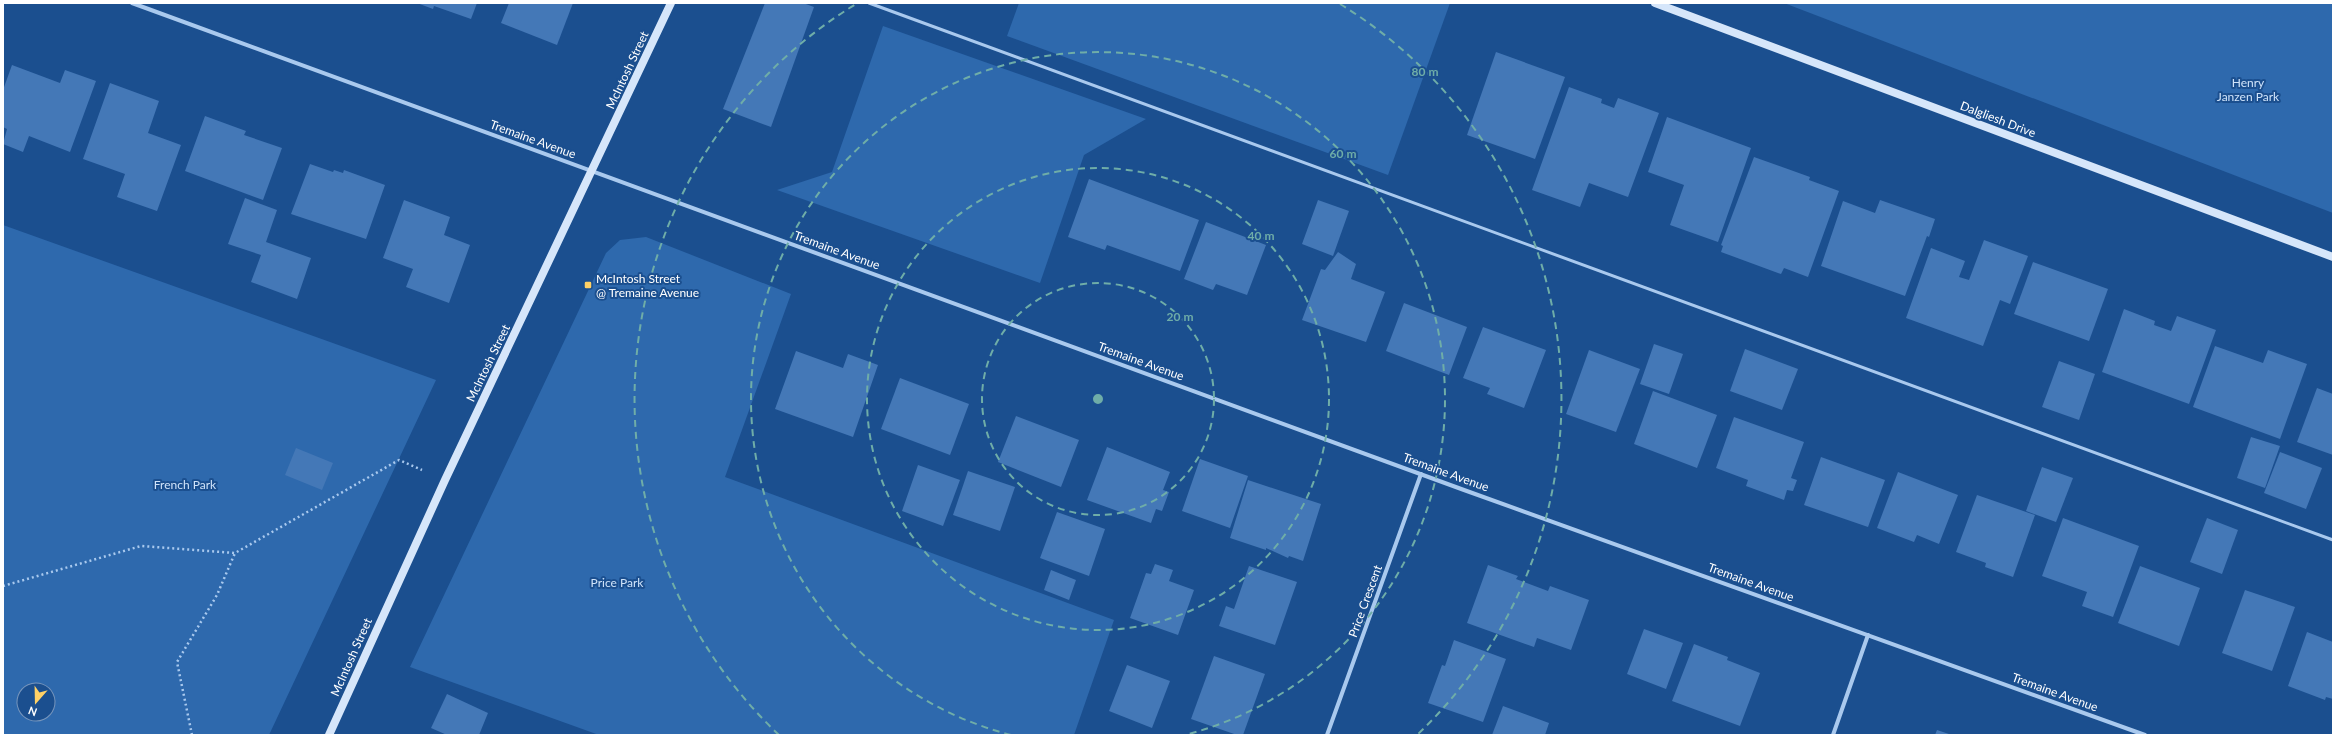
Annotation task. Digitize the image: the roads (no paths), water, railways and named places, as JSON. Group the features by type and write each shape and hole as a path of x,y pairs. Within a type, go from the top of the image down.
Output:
{"street":[{"name":"Tremaine Avenue","path":"132,3 1421,474 2145,735"},
{"name":"McIntosh Street","path":"329,735 445,480 593,171 671,3"},
{"name":"Dalgliesh Drive","path":"1655,3 2333,257"},
{"name":"Price Crescent","path":"1327,735 1421,474"},
{"path":"1833,735 1868,635"}],"lane":[{"path":"869,3 2333,540"}],"place":[{"name":"McIntosh Street @ Tremaine Avenue","path":"588,285"}],"park label":[{"name":"Henry Janzen Park","path":"2248,89"},
{"name":"French Park","path":"185,484"},
{"name":"Price Park","path":"617,582"}]}
